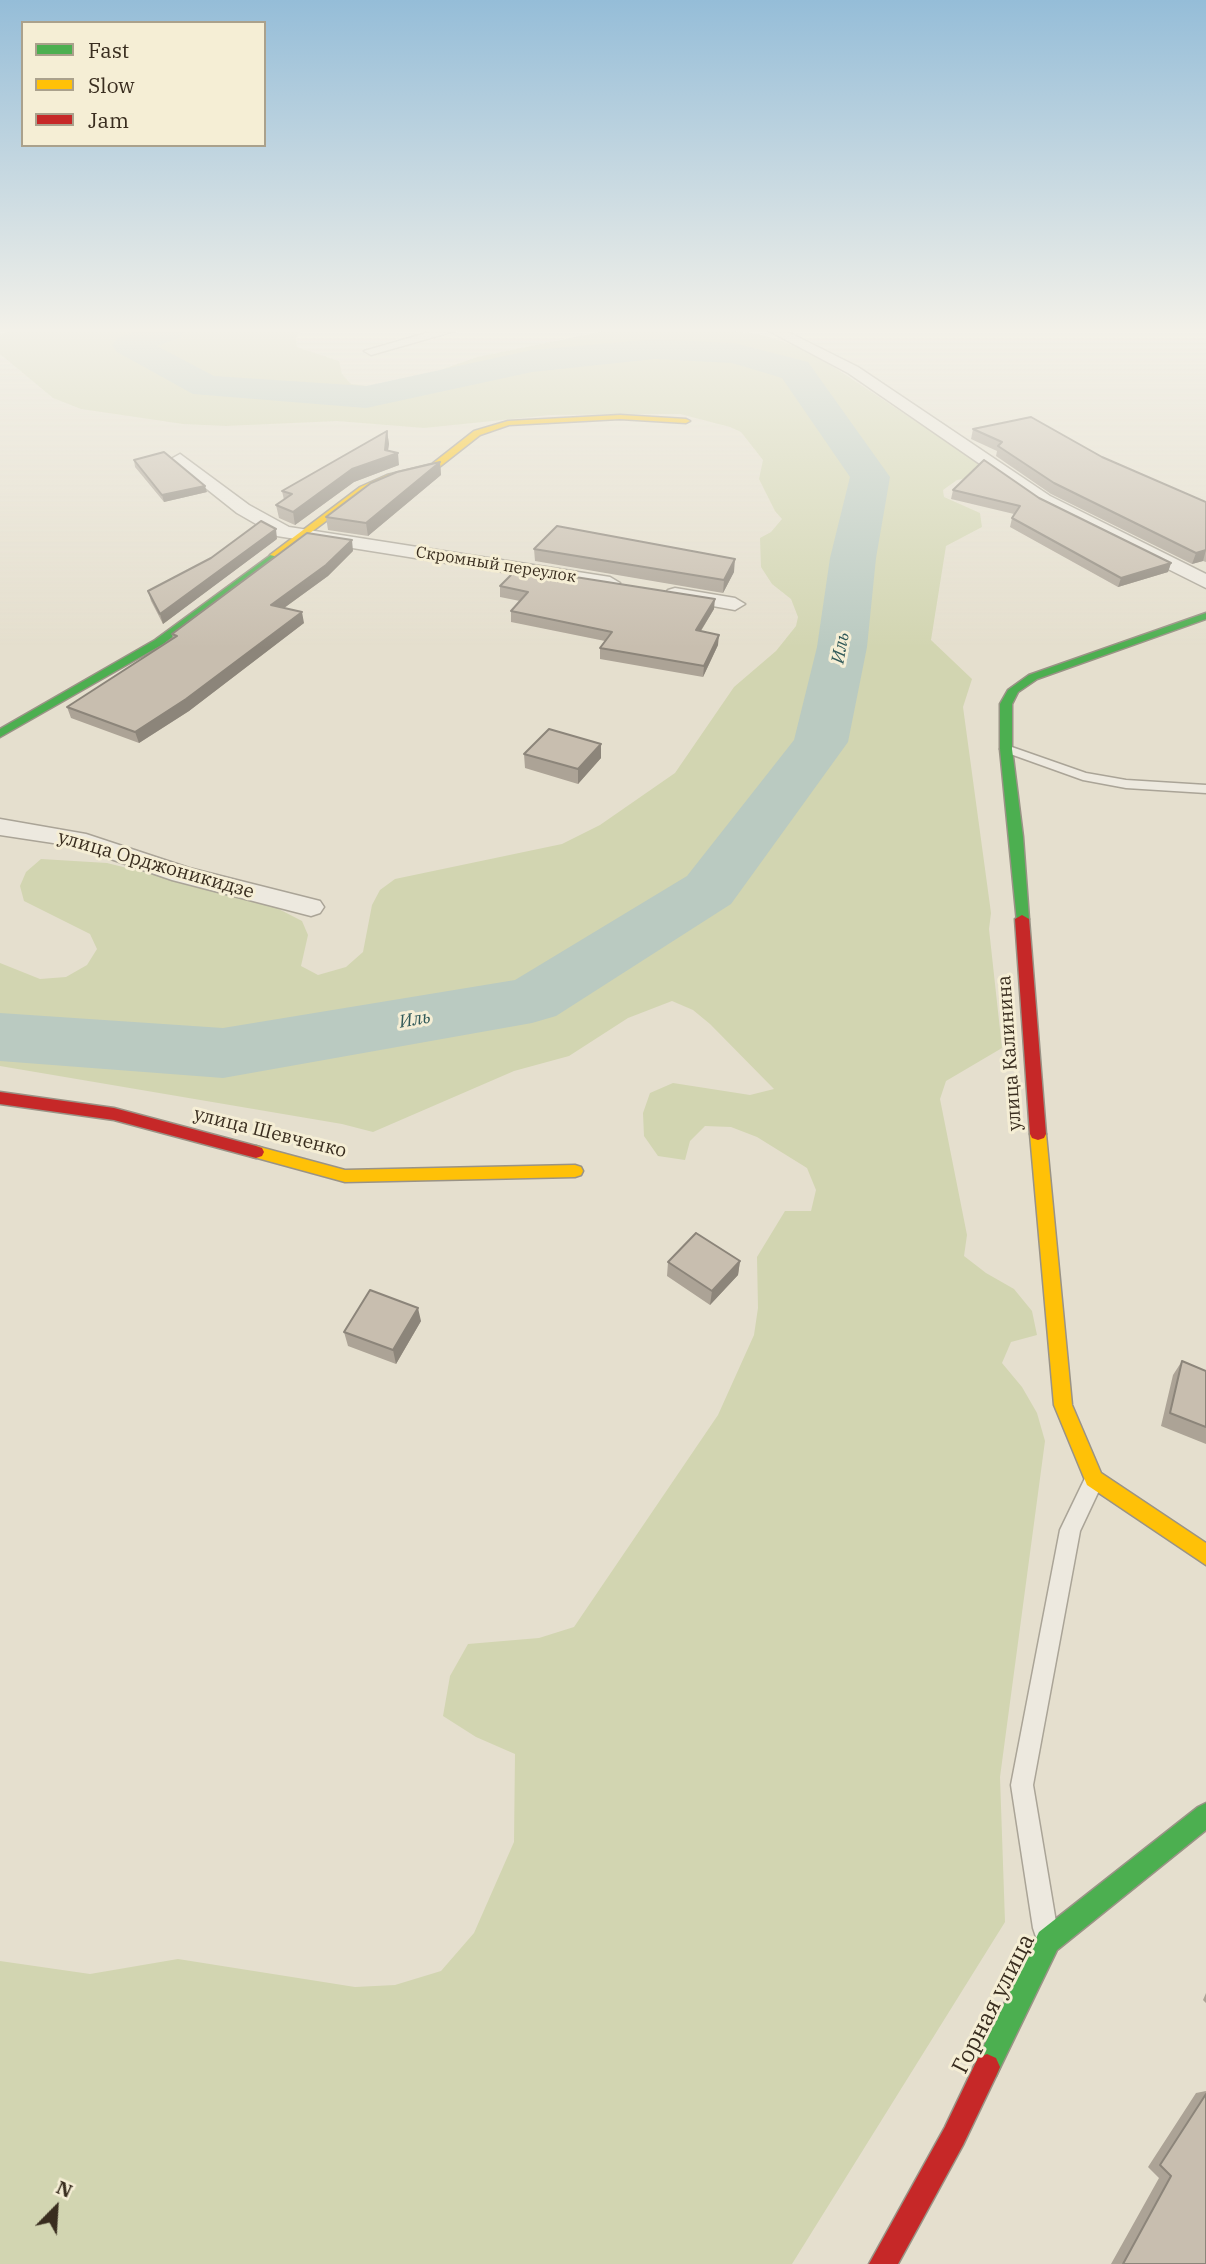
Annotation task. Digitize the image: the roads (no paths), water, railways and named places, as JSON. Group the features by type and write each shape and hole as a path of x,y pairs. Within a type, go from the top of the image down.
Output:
{"street":[{"path":"0,734 159,642 270,562 298,536 363,489 390,477 435,466 472,437"},
{"path":"951,437 1044,500 1206,582"},
{"name":"Скромный переулок","path":"180,459 243,509 284,532 298,536 488,562 626,585"},
{"path":"653,590 735,604"},
{"name":"улица Калинина","path":"1094,1479 1063,1405 1029,1043 1017,836 1006,749 1006,704 1014,690 1033,677 1206,616"},
{"name":"улица Орджоникидзе","path":"0,827 77,839 181,874 311,907"},
{"name":"улица Шевченко","path":"0,1098 114,1114 345,1176 575,1171"},
{"path":"1094,1479 1206,1555"},
{"name":"Горная улица","path":"883,2264 954,2136 1048,1941 1206,1815"}],"lane":[{"path":"1006,749 1083,776 1126,784 1206,789"},
{"path":"1048,1941 1022,1785 1070,1530 1094,1479"}],"waterway":[{"name":"Иль","path":"0,1037 223,1053 532,1000 709,890 821,742 842,647 853,558 870,477 842,437"}]}
